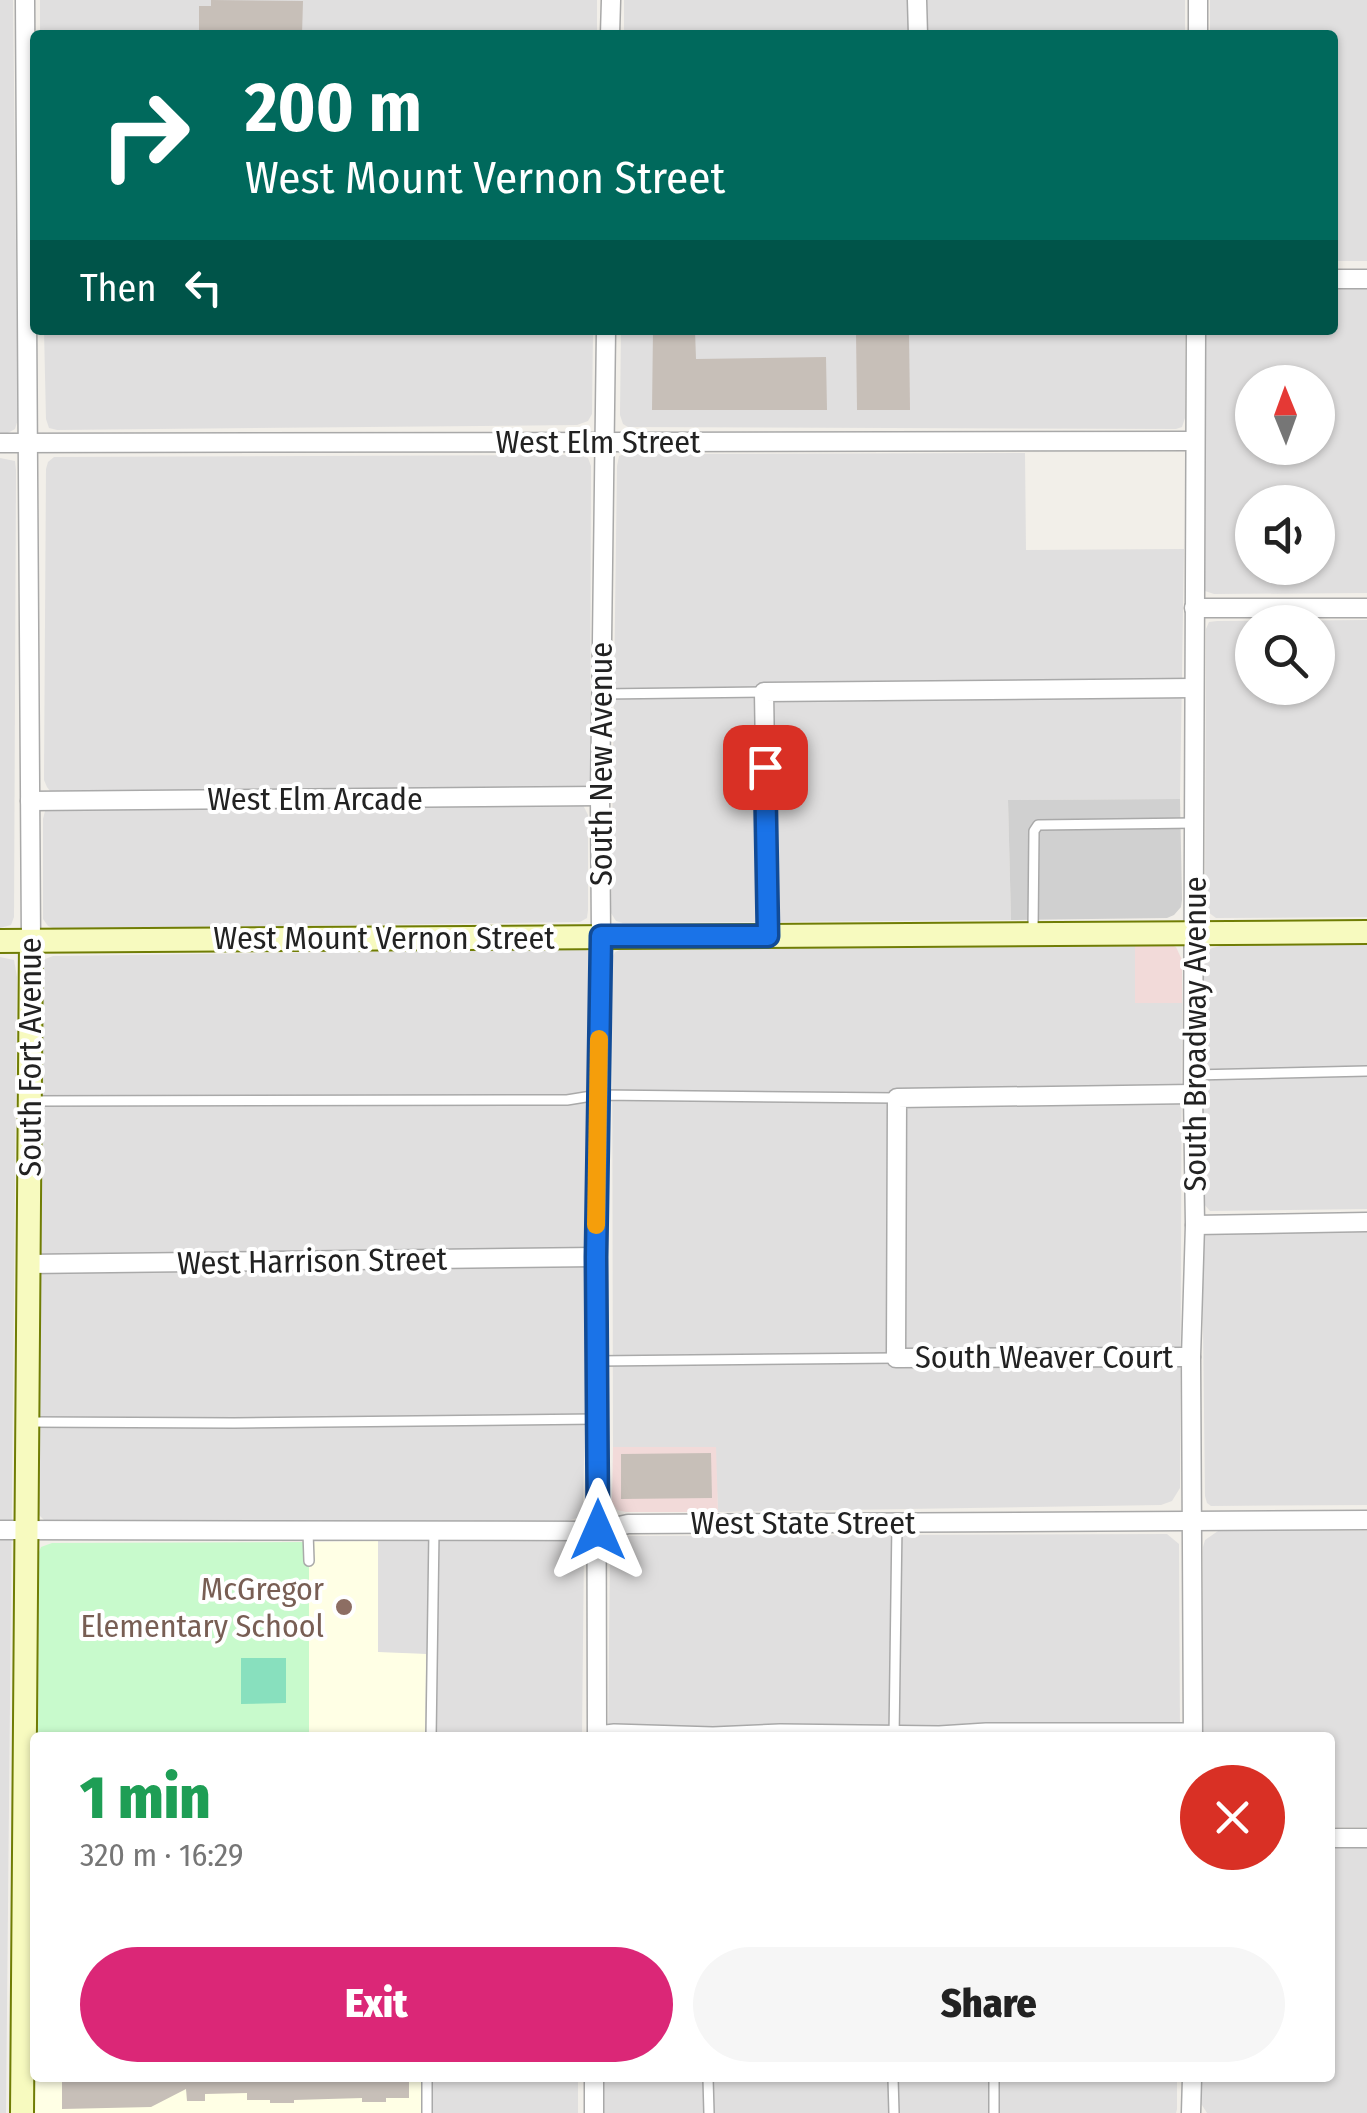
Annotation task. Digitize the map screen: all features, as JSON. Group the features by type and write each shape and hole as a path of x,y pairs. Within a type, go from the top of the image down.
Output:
{"street":[{"name":"South Fort Avenue","path":"22,2113 29,1970 30,1798 26,1530 30,801 26,0"},
{"path":"610,30 611,0"},
{"path":"917,0 918,30"},
{"path":"1198,0 1198,30"},
{"path":"1338,279 1367,278"},
{"name":"South New Avenue","path":"597,1732 596,1257 606,335"},
{"name":"South Broadway Avenue","path":"1193,1732 1196,335"},
{"name":"West Elm Street","path":"0,443 1195,441"},
{"path":"1194,608 1367,608"},
{"path":"768,936 764,692 1194,688"},
{"name":"West Elm Arcade","path":"30,801 600,796"},
{"name":"West Mount Vernon Street","path":"0,941 1367,932"},
{"path":"896,1358 898,1098 1193,1084"},
{"path":"1196,1225 1367,1222"},
{"name":"West Harrison Street","path":"28,1264 596,1257"},
{"name":"South Weaver Court","path":"896,1358 1191,1357"},
{"name":"West State Street","path":"0,1530 598,1530 628,1524 1367,1520"},
{"path":"1335,1838 1367,1838"},
{"path":"594,2082 594,2113"},
{"path":"1191,2113 1192,2082"}],"lane":[{"path":"601,694 764,692"},
{"path":"1033,933 1034,831 1038,825 1194,823"},
{"path":"1193,1084 1367,1071"},
{"path":"30,1101 568,1100 598,1095 898,1098"},
{"path":"597,1361 896,1358"},
{"path":"27,1422 597,1419"},
{"path":"894,1732 897,1523"},
{"path":"431,1732 434,1531"},
{"path":"308,1532 309,1562"},
{"path":"604,1732 848,1732"},
{"path":"426,2113 427,2082"},
{"path":"708,2082 709,2113"},
{"path":"893,2082 894,2113"},
{"path":"994,2082 994,2113"}],"shaded area":[{"path":"0,0 13,0 18,419 15,429 6,434 0,434"},
{"path":"40,0 597,0 597,30 40,30"},
{"path":"624,0 1185,0 1185,30 624,30"},
{"path":"1210,0 1367,0 1367,261 1338,261 1338,30 1210,30"},
{"path":"1338,288 1367,288 1367,593 1205,591 1202,580 1206,335 1338,335"},
{"path":"44,335 593,335 592,414 588,421 577,425 57,430 49,428"},
{"path":"621,335 1185,335 1185,418 1182,427 1176,429 628,427 620,415"},
{"path":"1025,453 1026,550 1184,549 1180,799 1008,800 1011,920 616,921 611,913 619,456"},
{"path":"54,457 588,458 591,466 590,781 585,789 50,791 47,787 46,469"},
{"path":"0,458 15,461 16,470 14,917 11,925 0,928"},
{"path":"1335,620 1367,620 1367,917 1216,918 1208,912 1205,903 1209,622 1235,621 1235,705 1335,705"},
{"path":"1180,799 1182,900 1174,915 1011,920 1008,800"},
{"path":"582,803 588,815 588,910 587,918 580,922 55,929 43,919 43,819 45,811 53,808"},
{"path":"1367,944 1367,1209 1210,1211 1204,1204 1204,953 1225,945"},
{"path":"1135,945 1135,1003 1182,1003 1180,1488 1172,1501 1161,1505 718,1512 715,1447 613,1447 615,952"},
{"path":"1135,945 1176,947 1182,960 1182,1003 1135,1003"},
{"path":"584,949 592,953 594,961 580,1517 564,1522 44,1520 37,1506 40,966 45,959"},
{"path":"0,957 14,960 17,977 6,2113 0,2113"},
{"path":"1367,1229 1367,1505 1211,1506 1205,1496 1204,1234"},
{"path":"613,1447 716,1447 718,1512 617,1510 612,1502"},
{"path":"1218,1531 1367,1531 1367,1827 1335,1827 1335,1732 1203,1732 1205,1540"},
{"path":"1167,1534 1179,1544 1180,1732 608,1732 610,1549 621,1536"},
{"path":"576,1538 584,1545 582,1732 425,1732 426,1654 378,1653 378,1541"},
{"name":"McGregor Elementary School","path":"378,1541 378,1652 426,1654 425,1732 309,1732 309,1542"},
{"path":"1335,1846 1367,1846 1367,2113 1207,2113 1200,2102 1200,2082 1335,2082"},
{"path":"35,2082 422,2082 421,2113 35,2113"},
{"path":"422,2082 578,2082 578,2113 421,2113"},
{"path":"604,2082 1177,2082 1176,2113 603,2113"}],"green space":[{"path":"309,1542 309,1732 38,1732 39,1552 52,1543"},
{"path":"241,1658 286,1658 286,1703 241,1704"}],"building":[{"path":"211,0 303,1 302,30 199,30 199,6 211,6"},
{"path":"653,335 695,335 696,359 826,357 827,410 652,410"},
{"path":"856,335 909,335 910,410 857,410"},
{"path":"711,1453 712,1498 621,1499 621,1454"},
{"path":"62,2082 409,2082 409,2098 386,2098 386,2102 362,2102 362,2098 270,2103 247,2100 247,2093 205,2094 205,2101 187,2101 186,2089 151,2107 62,2109"}],"slow traffic":[{"path":"596,1225 599,1039"}],"place":[{"name":"McGregor Elementary School","path":"344,1607"}],"route":[{"path":"598,1530 596,1257 601,936 768,936 765,767"}]}
